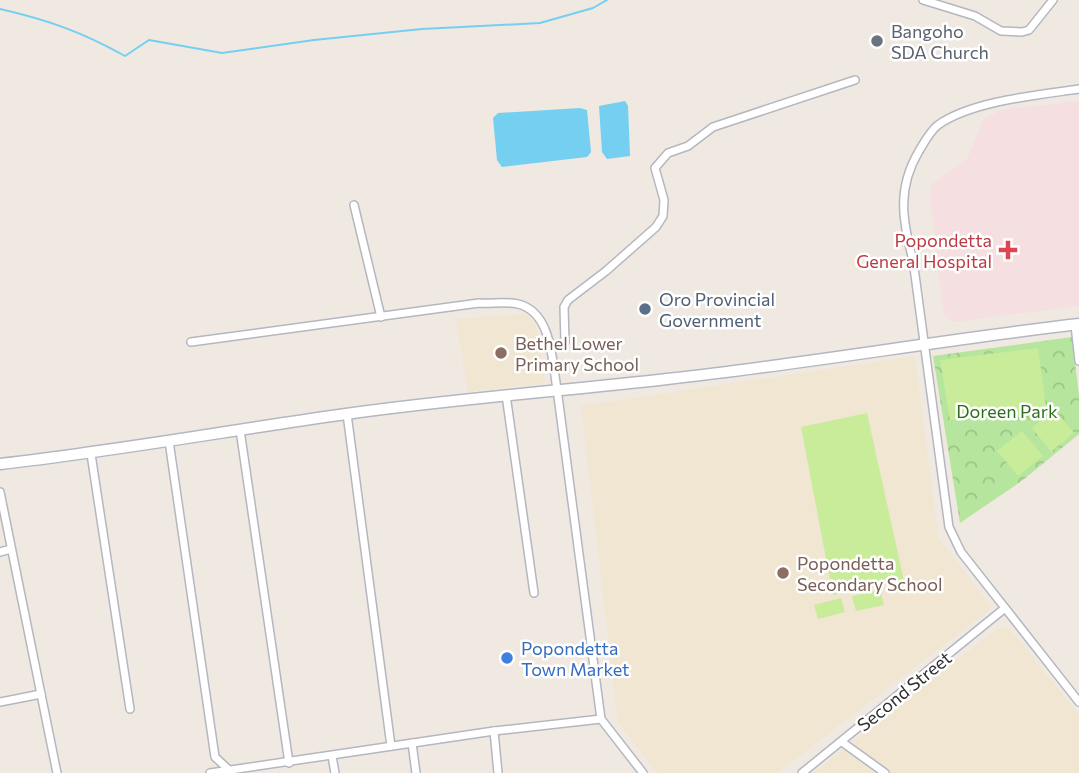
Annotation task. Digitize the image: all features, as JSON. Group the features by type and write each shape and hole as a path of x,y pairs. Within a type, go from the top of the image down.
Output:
{"main road":[{"path":"0,464 91,454 346,414 668,379 1077,325"}],"street":[{"path":"923,0 975,16 1001,32 1022,32 1030,30 1053,0"},
{"path":"550,346 565,342 564,307 568,300 656,227 663,215 664,200 655,168 668,153 688,146 713,127 855,79"},
{"path":"1079,89 999,102 960,114 937,126 923,143 909,168 902,196 949,527 961,551 1079,702"},
{"path":"354,205 381,317"},
{"path":"191,342 479,303 519,304 539,316 550,346 557,389 601,719 643,773"},
{"path":"1077,325 1079,361"},
{"path":"506,395 534,593"},
{"path":"346,414 391,746"},
{"path":"240,430 289,763"},
{"path":"169,441 215,757 208,773"},
{"path":"91,454 130,709"},
{"path":"0,492 57,773"},
{"path":"0,552 11,549"},
{"name":"Second Street","path":"802,773 1005,608"},
{"path":"0,702 41,694"},
{"path":"208,773 242,771 494,731 601,719"},
{"path":"494,731 498,773"},
{"path":"842,742 885,773"},
{"path":"412,743 416,773"},
{"path":"215,757 229,770"},
{"path":"332,757 335,773"},
{"path":"261,773 269,765"}],"shaded area":[{"name":"Popondetta General Hospital","path":"1079,101 1079,306 954,322 944,315 931,185 967,159 983,120 1000,110"},
{"name":"Bethel Lower Primary School","path":"526,314 536,323 545,383 468,392 456,319"},
{"name":"Popondetta Secondary School","path":"915,356 938,537 992,608 777,773 657,773 618,722 581,406"},
{"path":"998,628 1009,628 1079,715 1079,773 813,773"}],"green space":[{"name":"Doreen Park","path":"1072,337 1079,396 1079,434 1023,480 960,523 933,356"},
{"path":"1038,348 1046,406 950,420 940,360"},
{"path":"1055,410 1074,433 1051,452 1032,428"},
{"path":"867,413 904,581 833,595 801,427"},
{"path":"1022,431 1043,456 1018,476 997,451"},
{"path":"880,590 884,605 856,611 852,596"},
{"path":"841,598 845,612 818,619 814,605"}],"water":[{"path":"625,101 628,106 630,156 607,159 602,152 599,106"},
{"path":"580,108 587,110 591,152 587,157 502,167 497,160 493,118 498,113"}],"waterway":[{"path":"0,9 64,28 125,56 149,40 222,53 422,29 540,23 593,8 607,0"}],"place":[{"name":"Bangoho SDA Church","path":"877,41"},
{"name":"Popondetta General Hospital","path":"1008,250"},
{"name":"Oro Provincial Government","path":"645,309"},
{"name":"Bethel Lower Primary School","path":"501,353"},
{"name":"Popondetta Secondary School","path":"783,573"},
{"name":"Popondetta Town Market","path":"507,658"}]}
